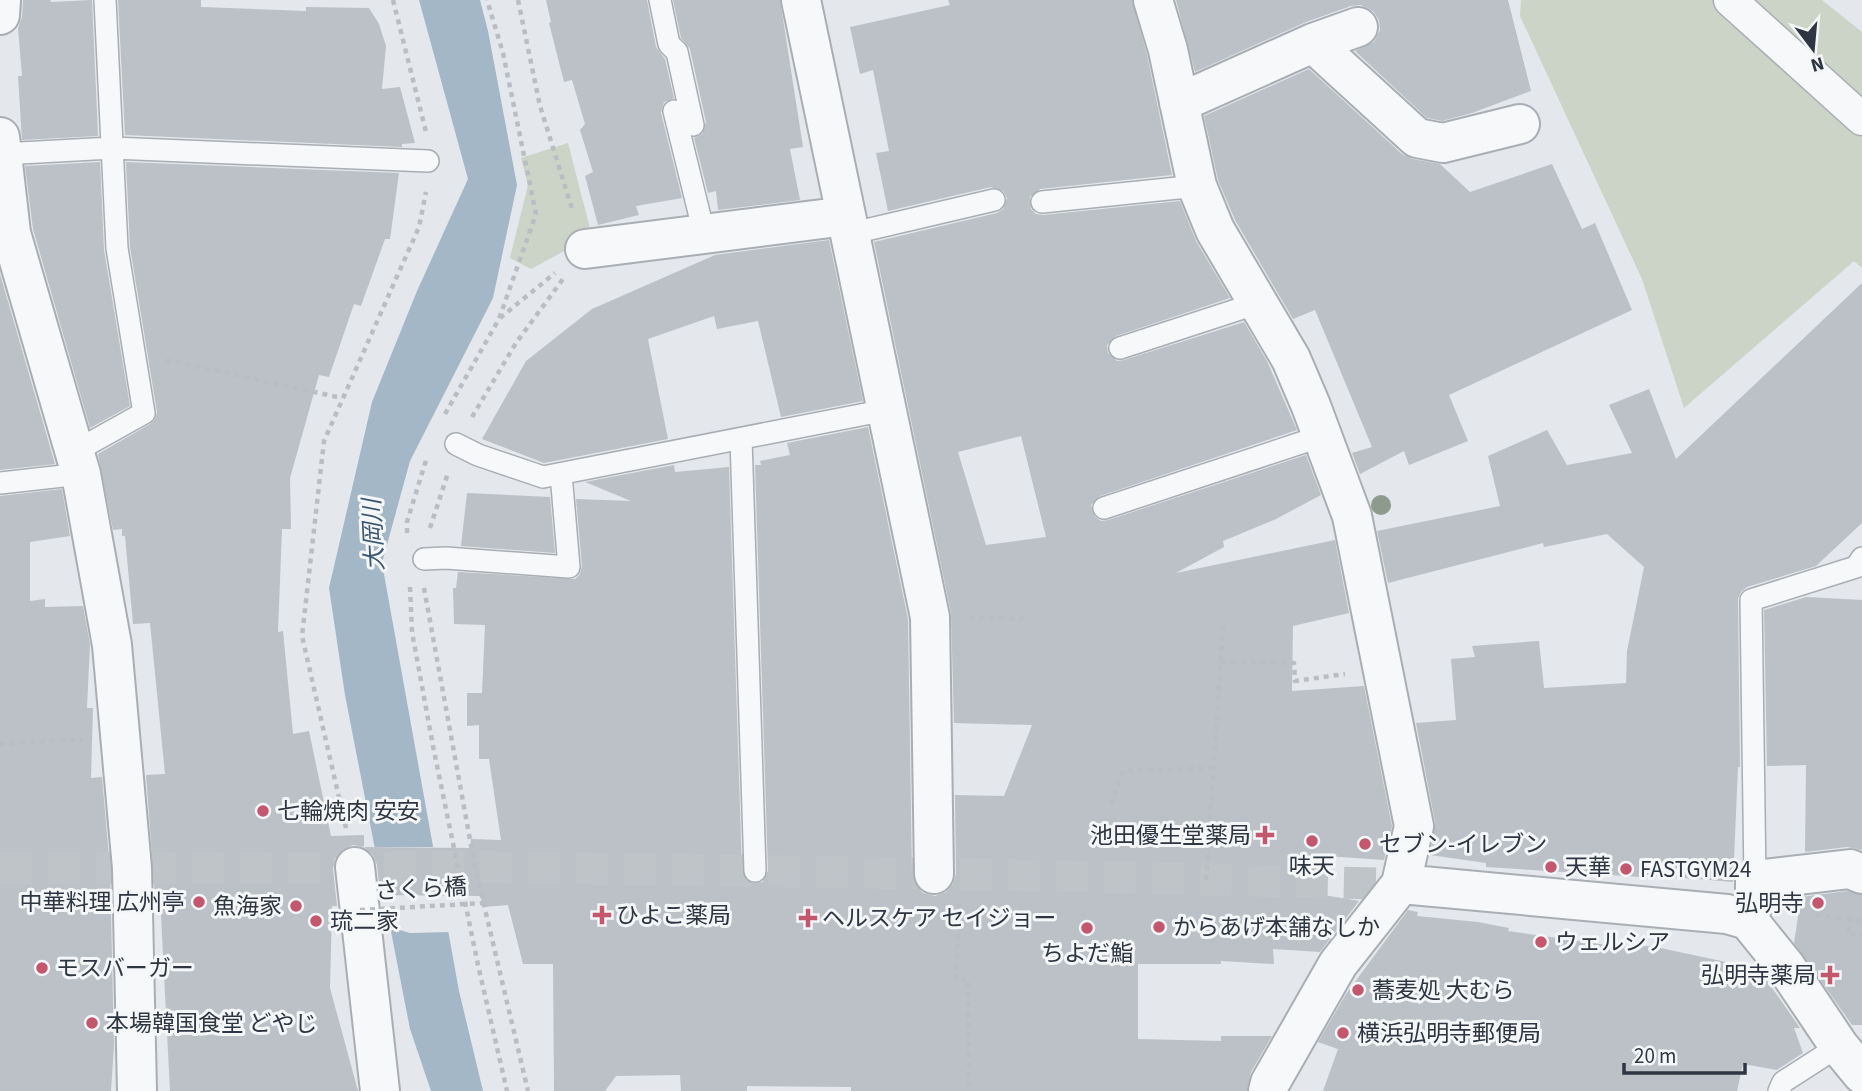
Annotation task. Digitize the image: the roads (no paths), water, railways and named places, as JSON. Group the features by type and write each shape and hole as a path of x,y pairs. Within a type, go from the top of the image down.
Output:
{"street":[{"path":"0,15 1,0"},
{"path":"801,0 930,617 947,887"},
{"path":"1153,0 1168,50 1197,186 1215,230 1291,359 1352,516 1415,826 1401,884 1338,964 1270,1083 1268,1091"},
{"path":"1730,0 1862,119"},
{"path":"1179,103 1313,43 1358,27"},
{"path":"1313,43 1417,138 1443,143 1520,124"},
{"path":"1,154 11,233 78,463 112,645 132,868 137,1091"},
{"path":"585,249 704,233 848,225"},
{"path":"355,867 380,1091"},
{"path":"1748,920 1755,900 1755,880 1850,869 1862,874"},
{"path":"1401,884 1727,914 1748,920 1786,967 1851,1060"}],"lane":[{"path":"0,483 78,463 144,414 117,248 104,0"},
{"path":"660,0 669,44 677,52 693,125"},
{"path":"674,111 704,233"},
{"path":"1,154 112,148 428,162"},
{"path":"1042,202 1197,186"},
{"path":"848,225 994,201"},
{"path":"1120,348 1258,303"},
{"path":"456,444 478,455 543,478 886,410"},
{"path":"1104,508 1322,436"},
{"path":"741,439 755,871"},
{"path":"424,559 446,558 569,567 561,474"},
{"path":"1755,880 1751,600 1856,567 1862,558"},
{"path":"1779,1091 1783,1082 1851,1060"}],"water":[{"name":"大岡川","path":"419,0 480,0 517,185 493,298 410,461 382,563 459,991 483,1091 431,1091 410,1029 345,695 329,588 372,402 417,291 468,179"}],"tunnel":[{"path":"0,868 475,867 1401,884"}],"place":[{"name":"七輪焼肉 安安","path":"263,811"},
{"name":"池田優生堂薬局","path":"1265,835"},
{"name":"味天","path":"1312,841"},
{"name":"セブン-イレブン","path":"1365,844"},
{"name":"天華","path":"1551,867"},
{"name":"FASTGYM24","path":"1626,869"},
{"name":"中華料理 広州亭","path":"199,902"},
{"name":"弘明寺","path":"1818,903"},
{"name":"魚海家","path":"296,906"},
{"name":"ひよこ薬局","path":"602,915"},
{"name":"ヘルスケア セイジョー","path":"808,918"},
{"name":"琉二家","path":"316,921"},
{"name":"からあげ本舗なしか","path":"1159,927"},
{"name":"ちよだ鮨","path":"1087,928"},
{"name":"ウェルシア","path":"1541,942"},
{"name":"モスバーガー","path":"42,968"},
{"name":"弘明寺薬局","path":"1830,975"},
{"name":"蕎麦処 大むら","path":"1358,990"},
{"name":"本場韓国食堂 どやじ","path":"92,1023"},
{"name":"横浜弘明寺郵便局","path":"1343,1033"}]}
